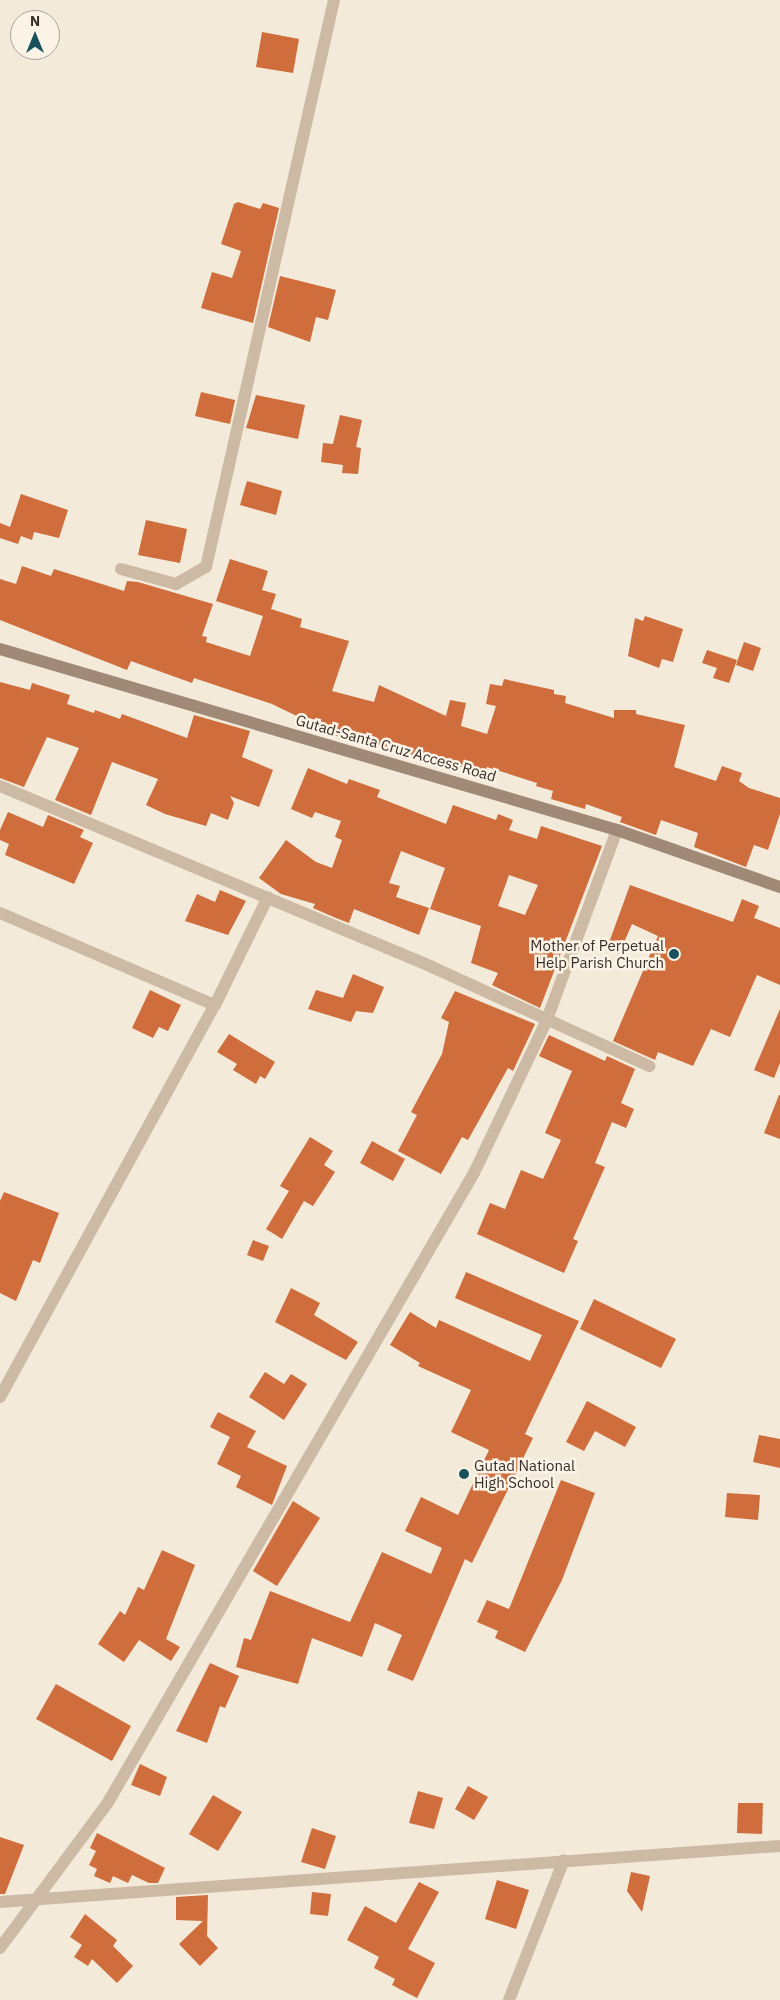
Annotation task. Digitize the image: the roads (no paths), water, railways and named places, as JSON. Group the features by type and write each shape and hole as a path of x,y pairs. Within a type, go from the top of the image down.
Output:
{"main road":[{"name":"Gutad-Santa Cruz Access Road","path":"0,649 617,830 780,887"}],"street":[{"path":"121,569 176,584 206,567 334,0"},
{"path":"0,786 268,897 546,1022 649,1066"},
{"path":"0,1948 40,1898 106,1804 464,1190 546,1022 617,830"},
{"path":"0,1397 214,1005 268,897"},
{"path":"0,913 214,1005"},
{"path":"0,1902 564,1860 780,1846"},
{"path":"509,2000 564,1860"}],"place":[{"name":"Mother of Perpetual Help Parish Church","path":"674,954"},
{"name":"Gutad National High School","path":"464,1474"}]}
